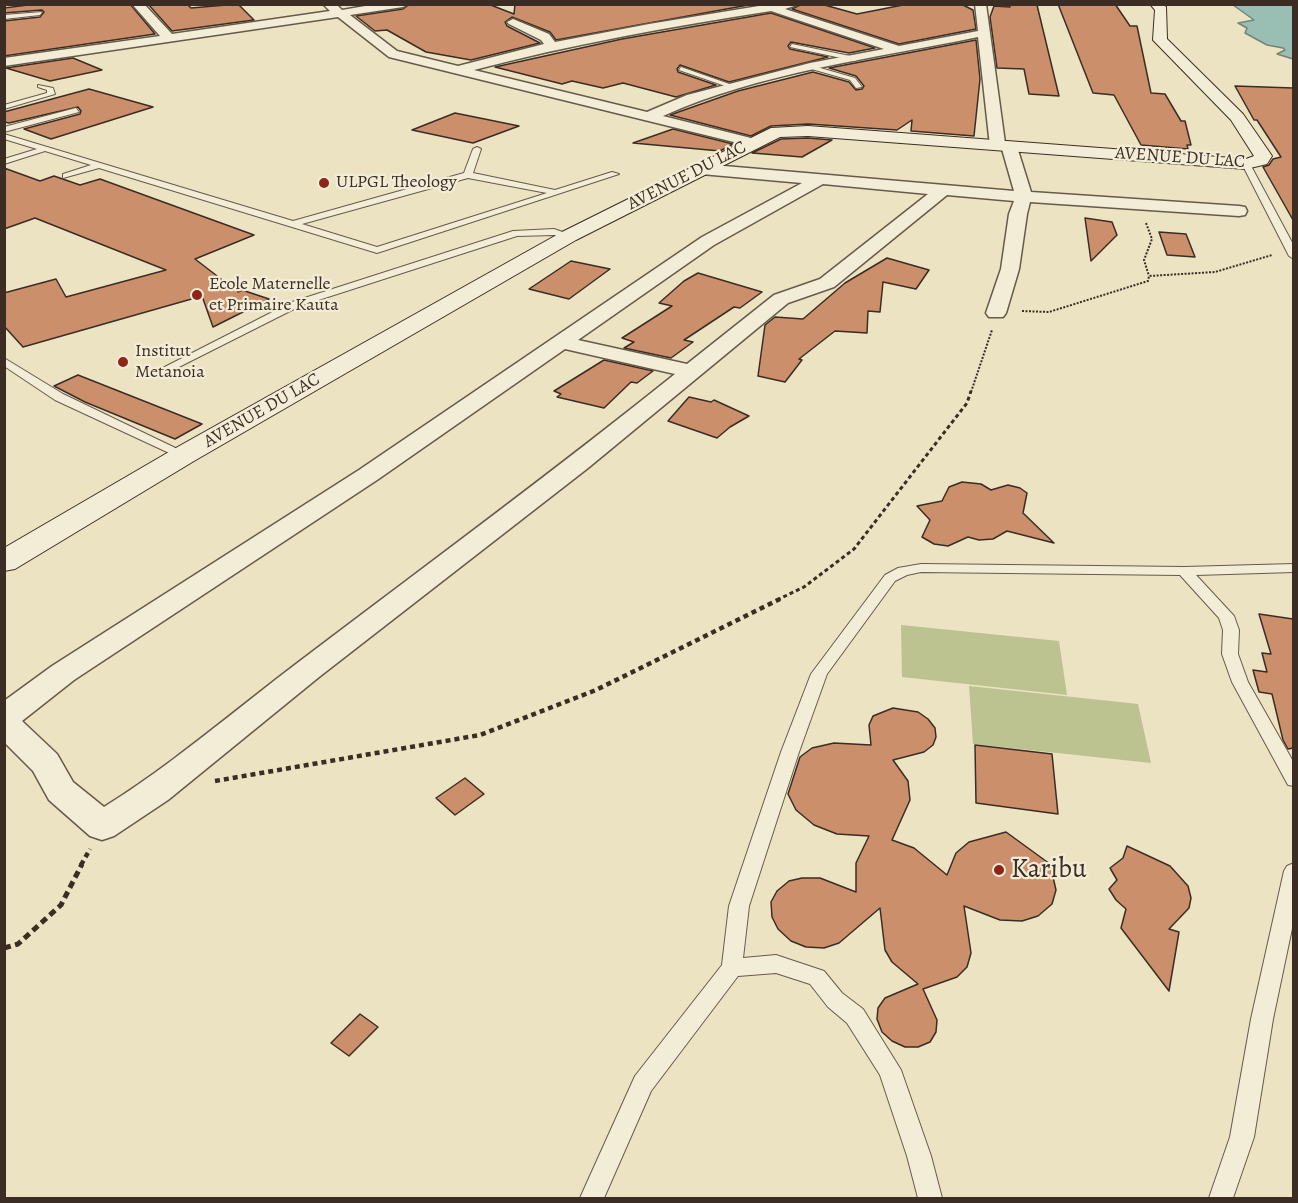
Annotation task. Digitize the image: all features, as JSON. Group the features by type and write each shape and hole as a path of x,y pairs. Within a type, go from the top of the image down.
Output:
{"main road":[{"name":"AVENUE DU LAC","path":"4,562 184,455 569,236 777,132 790,130 1246,164 1261,160 1263,156 1261,152 1237,117 1160,40 1161,9 1156,4"}],"street":[{"path":"137,4 169,38"},
{"path":"328,4 393,54 754,143"},
{"path":"4,62 403,4"},
{"path":"761,4 901,51"},
{"path":"458,70 552,46 649,27 795,4"},
{"path":"980,4 982,33 1004,146 1024,197 1018,214 1010,269 996,313"},
{"path":"513,22 545,37 552,46"},
{"path":"649,117 692,98 733,87 855,58 901,51 982,33"},
{"path":"701,170 1024,197 1239,211"},
{"path":"820,179 708,241 368,475 63,673 4,720 45,763 61,791 102,826 156,791 308,670 579,463 781,299 827,283 943,190"},
{"path":"560,342 693,372"}],"lane":[{"path":"4,17 40,13"},
{"path":"792,46 855,58"},
{"path":"810,68 853,79 858,87"},
{"path":"681,69 733,87"},
{"path":"4,107 51,94 51,89 40,86"},
{"path":"4,130 76,110"},
{"path":"4,136 372,249 382,249 615,174"},
{"path":"4,162 44,148"},
{"path":"468,175 477,149"},
{"path":"1246,164 1292,254"},
{"path":"66,176 99,165"},
{"path":"293,224 468,175 554,192"},
{"path":"155,375 296,304 516,233 554,232 569,236"},
{"path":"4,361 59,397 184,455"},
{"path":"592,1198 644,1084 732,968 739,906 790,752 819,674 890,578 903,571 921,568 1184,571 1293,568"},
{"path":"1184,571 1226,616 1231,630 1230,654 1240,682 1293,780"},
{"path":"1221,1198 1242,1137 1262,1019 1293,871"},
{"path":"732,968 776,964 817,977 835,1000 855,1016 890,1070 919,1156 930,1198"}],"path":[{"path":"213,782 480,735 596,690 804,587 854,549 967,403 986,353 996,313 1049,312 1148,281 1149,276 1144,260 1152,239 1140,204"},
{"path":"1149,276 1215,272 1263,256 1292,254"},
{"path":"4,948 18,944 61,905 102,826"}],"green space":[{"path":"901,625 1059,641 1067,695 902,677"},
{"path":"969,686 1138,704 1151,763 973,744"}],"water":[{"path":"1233,5 1293,5 1293,59 1277,54 1285,50 1283,48 1267,45 1245,33 1247,28 1238,23 1254,20"}],"building":[{"path":"36,4 130,4 155,34 4,56 4,21 40,17 44,12 42,10 4,13 4,8"},
{"path":"148,4 187,4 191,8 238,4 254,20 172,31"},
{"path":"410,4 488,4 514,14 515,4 754,4 556,40 550,32 512,17 505,22 507,26 540,43 471,60 426,52 387,30 375,31 356,16 403,9"},
{"path":"802,4 821,4 857,14 908,4 961,4 973,10 976,29 899,44 792,9"},
{"path":"1009,4 1037,5 1059,96 1029,94 1024,69 997,68 990,17 994,6 1010,7"},
{"path":"1058,4 1115,4 1130,26 1137,26 1151,93 1165,94 1181,121 1185,121 1191,145 1187,145 1188,149 1141,145 1114,95 1093,93"},
{"path":"771,13 875,48 849,53 791,42 788,46 790,49 828,57 729,82 680,65 678,72 716,85 676,97 623,83 603,88 572,81 562,84 495,67 622,39"},
{"path":"976,40 980,79 974,136 911,131 912,120 897,130 808,124 771,126 751,136 670,115 738,91 813,72 849,82 856,90 862,89 864,86 856,76 829,68"},
{"path":"73,58 102,70 50,81 6,68"},
{"path":"1235,86 1293,88 1293,220 1263,167 1269,165 1273,159 1281,157 1257,120 1254,120"},
{"path":"89,89 153,107 51,139 24,129 80,114 78,107 9,123 4,122 4,112"},
{"path":"455,113 519,126 473,143 412,130"},
{"path":"673,129 733,144 720,151 633,143"},
{"path":"781,139 832,140 802,157 752,153"},
{"path":"4,168 40,181 54,176 80,185 100,179 254,235 195,259 238,292 242,290 269,299 213,327 202,296 23,347 4,326 4,293 56,279 66,297 166,270 35,218 4,229"},
{"path":"1085,218 1112,222 1117,235 1091,261"},
{"path":"1159,232 1186,234 1195,257 1167,255"},
{"path":"887,258 929,270 916,289 883,282 880,312 868,311 867,333 835,331 799,359 802,360 785,382 758,376 765,325 775,317 803,319 845,283"},
{"path":"571,261 610,269 569,299 529,289"},
{"path":"698,273 762,292 740,308 734,307 684,340 693,342 671,358 624,348 634,342 622,338 672,306 659,303 684,281"},
{"path":"604,360 653,371 637,383 631,382 604,408 557,397 561,394 554,391"},
{"path":"78,375 202,424 175,439 85,402 54,386"},
{"path":"689,397 711,402 714,400 749,416 717,438 668,421"},
{"path":"962,482 981,484 991,490 1008,485 1020,488 1027,493 1023,513 1054,543 1007,531 993,539 979,540 968,537 948,546 934,544 922,537 930,520 917,506 942,501 949,487"},
{"path":"1259,614 1293,619 1293,748 1288,749 1283,740 1272,694 1259,692 1253,670 1267,672 1262,653 1271,654"},
{"path":"893,708 918,712 935,728 936,737 933,745 924,752 893,760 908,781 910,800 892,840 914,848 947,875 956,853 969,842 1006,832 1050,864 1056,890 1052,904 1038,916 1022,921 1000,920 964,906 971,953 967,967 957,977 923,989 937,1020 936,1032 930,1042 918,1047 905,1047 892,1041 882,1032 877,1019 878,1008 885,998 918,984 892,962 885,950 880,908 839,943 824,948 806,947 791,941 778,929 772,917 771,902 777,891 789,881 820,878 856,892 856,863 869,836 837,834 814,825 796,810 788,794 800,757 812,748 834,743 871,745 869,725 873,716"},
{"path":"975,745 1052,754 1058,814 976,803"},
{"path":"465,778 484,794 455,815 436,798"},
{"path":"1127,846 1170,866 1188,886 1191,898 1189,908 1169,929 1179,932 1169,991 1121,928 1126,909 1109,889 1117,880 1110,868 1123,858"},
{"path":"360,1014 378,1027 349,1056 331,1043"}],"place":[{"name":"ULPGL Theology","path":"324,183"},
{"name":"Ecole Maternelle et Primaire Kauta","path":"197,295"},
{"name":"Institut Metanoia","path":"123,362"},
{"name":"Karibu","path":"999,870"}]}
